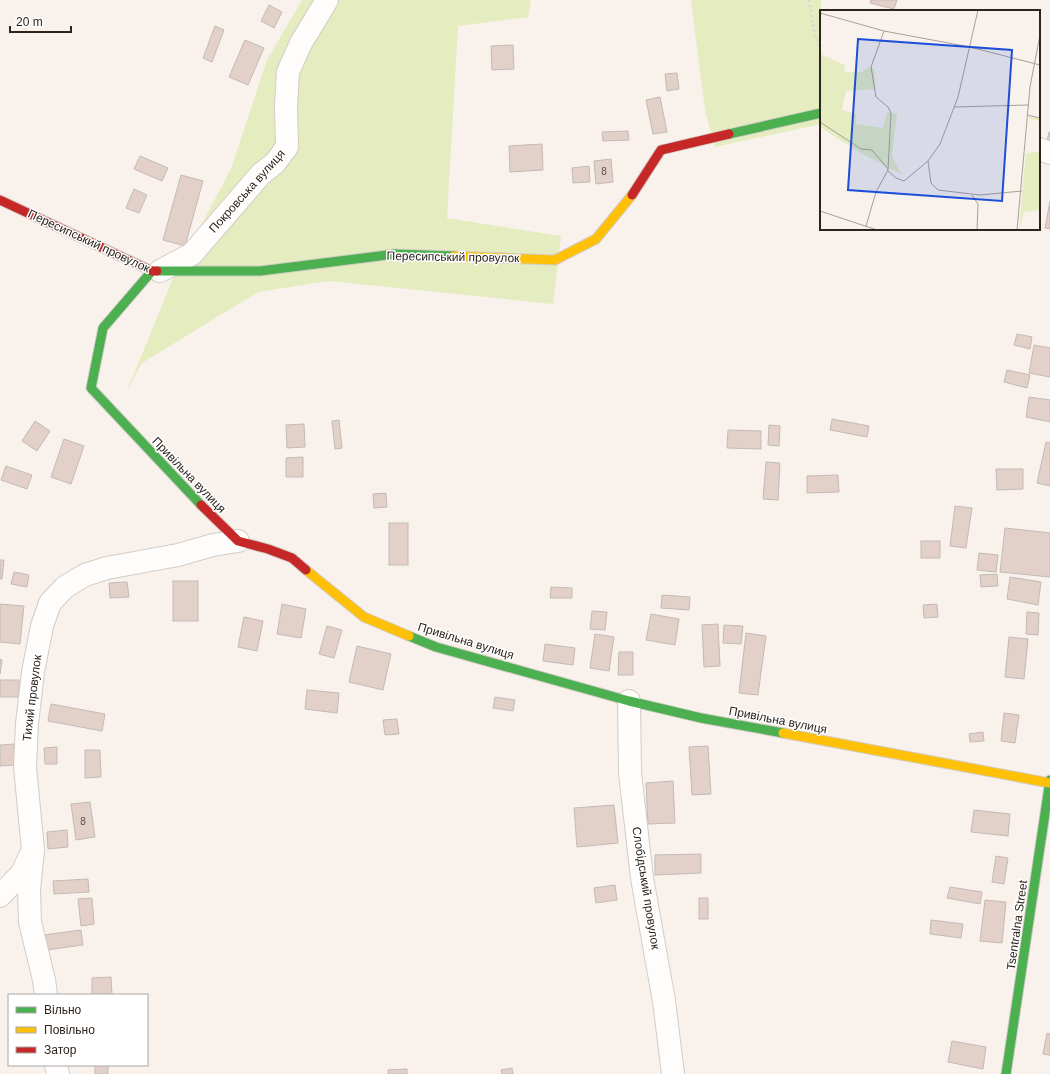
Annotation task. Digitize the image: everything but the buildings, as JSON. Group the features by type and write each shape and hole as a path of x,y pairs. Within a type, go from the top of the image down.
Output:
{"street":[{"name":"Покровська вулиця","path":"156,271 192,254 261,174 275,163 287,147 286,106 288,72 301,43 327,0"},
{"name":"Пересипський провулок","path":"0,200 156,271 260,271 395,254 555,260 596,239 629,200 661,150 820,113"},
{"path":"1040,150 1050,153"},
{"name":"Привільна вулиця","path":"156,271 103,328 91,388 213,518 238,541 268,549 292,558 364,617 436,647 629,701 701,718 1050,783"},
{"name":"Тихий провулок","path":"46,994 30,922 29,890 33,850 25,767 27,724 33,672 42,626 50,603 65,588 85,575 122,565 178,555 213,545 238,541"},
{"name":"Слобідський провулок","path":"629,701 630,773 642,878 664,1001 673,1074"},
{"name":"Tsentralna Street","path":"1006,1074 1050,780"},
{"path":"0,896 22,873 33,850"}],"path":[{"path":"809,0 815,36 820,46"}],"green space":[{"path":"302,0 531,0 528,17 458,26 447,218 561,236 553,304 329,281 258,292 142,363 126,393 185,249 190,246 231,169 267,60"},
{"path":"691,0 821,0 820,124 715,147 705,110"}],"traffic: fast":[{"path":"729,134 820,113"},
{"path":"157,271 260,271 395,254 454,256"},
{"path":"152,271 103,328 91,388 201,505"},
{"path":"409,636 436,647 629,701 701,718 783,733"},
{"path":"1006,1074 1050,780"}],"traffic: slow":[{"path":"454,256 555,260 596,239 632,195"},
{"path":"306,570 364,617 409,636"},
{"path":"783,733 1050,783"}],"traffic: jam":[{"path":"632,195 661,150 729,134"},
{"path":"0,200 152,271 157,271"},
{"path":"201,505 238,541 268,549 292,558 306,570"}]}
